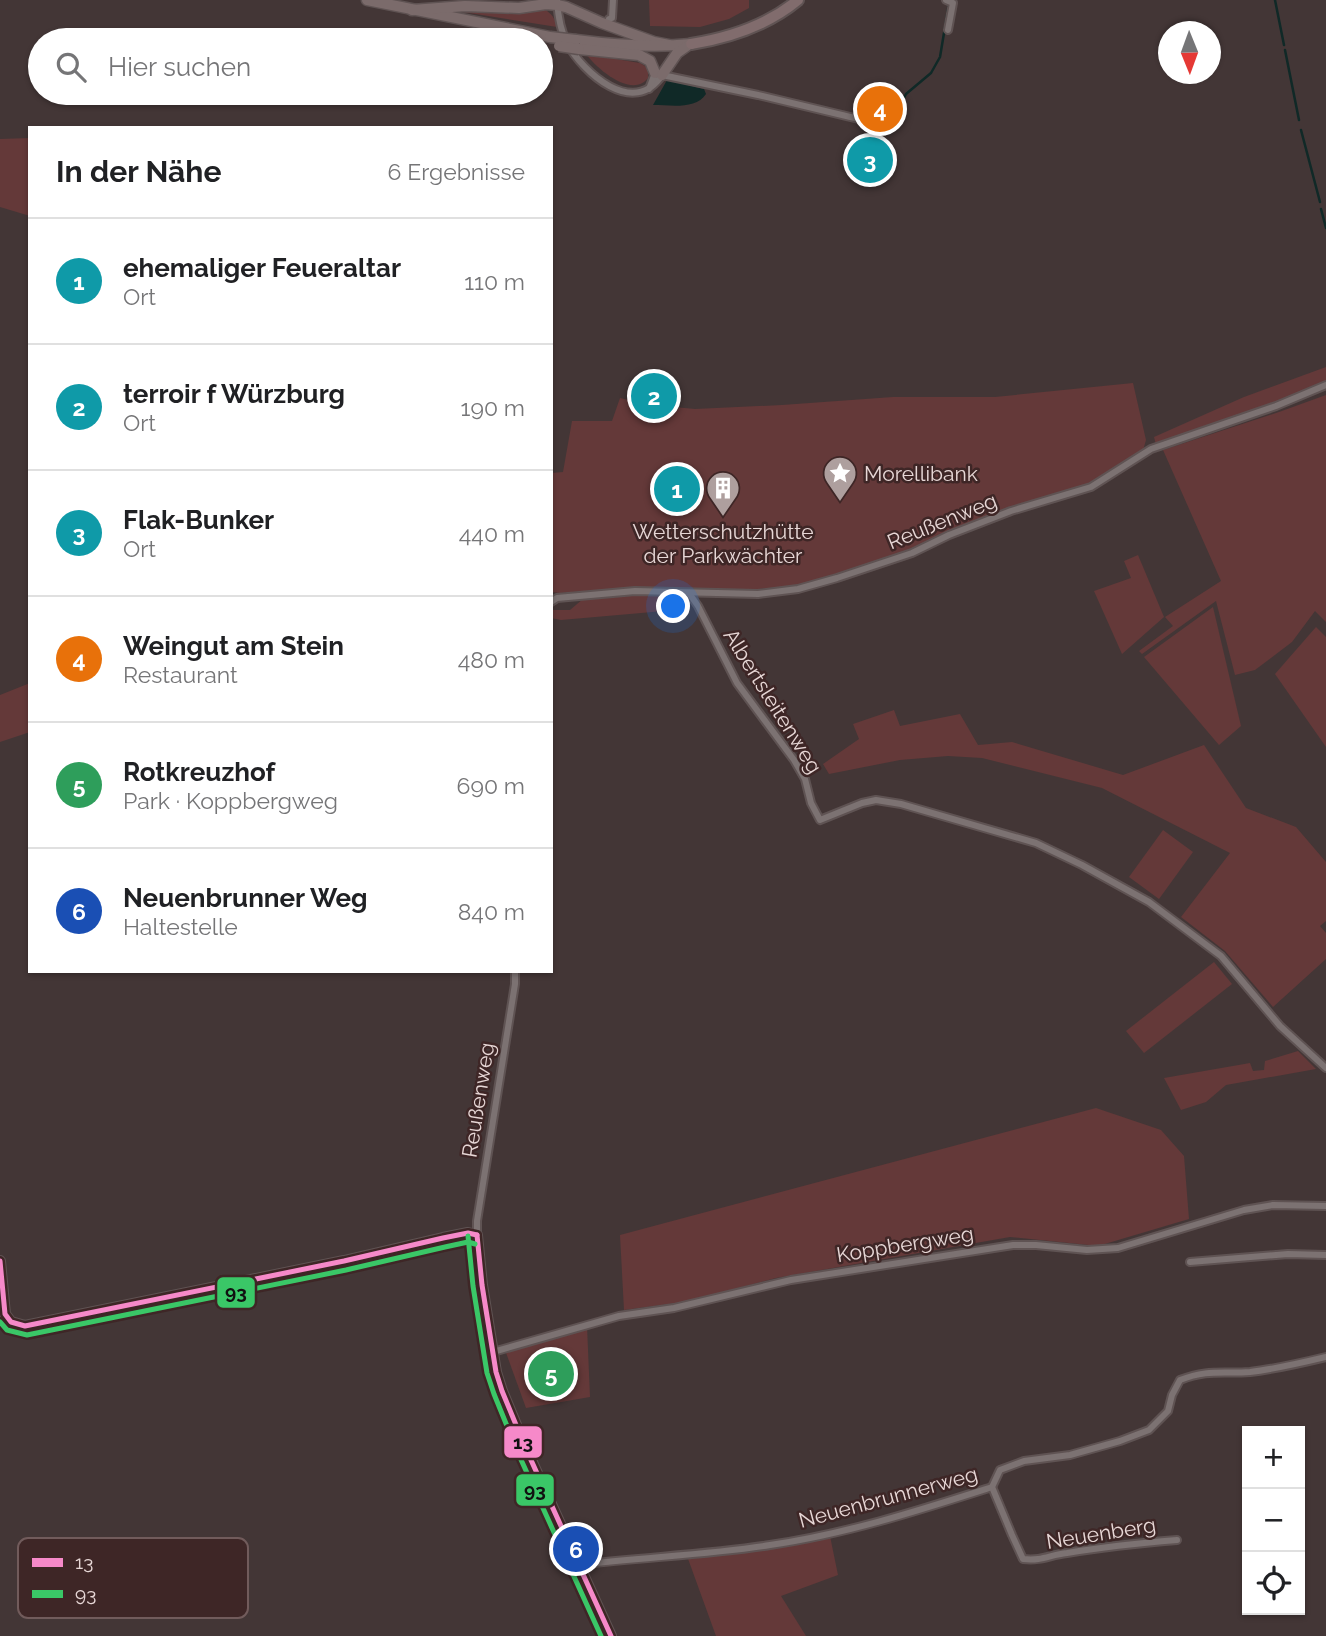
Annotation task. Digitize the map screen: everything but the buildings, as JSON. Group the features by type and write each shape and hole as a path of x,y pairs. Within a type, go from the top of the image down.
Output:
{"highway":[{"path":"691,44 744,30 799,1"}],"main road":[{"path":"367,0 501,28"},
{"path":"412,10 465,6 519,8 557,3 602,23 668,46"},
{"path":"553,41 639,55 650,61 659,74 677,53 691,44"},
{"path":"553,44 559,46 691,44"}],"street":[{"path":"609,19 612,18 614,0"},
{"path":"948,1 948,30"},
{"path":"557,3 562,31 574,54 590,73 610,86 626,92 649,89 659,74 888,126"},
{"name":"Reußenweg","path":"553,601 557,598 635,591 758,594 798,589 870,568 1011,511 1091,486 1151,449 1276,406 1326,385"},
{"name":"Albertsleitenweg","path":"689,593 737,683 805,779 811,803 820,820 876,800 901,803 1036,843 1082,865 1149,902 1221,956 1280,1026 1326,1068"},
{"name":"Reußenweg","path":"477,1235 482,1185 515,973"},
{"name":"Koppbergweg","path":"493,1352 619,1315 674,1308 791,1280 1013,1245 1087,1250 1118,1248 1244,1210 1273,1205 1326,1206"},
{"path":"0,1261 5,1314 11,1322 25,1326 344,1261 443,1238 468,1233 477,1235 496,1372 550,1505 611,1636"},
{"path":"1190,1262 1288,1254 1326,1255"},
{"name":"Neuenbrunnerweg","path":"579,1565 770,1545 834,1533 935,1505 992,1487 1000,1470 1024,1461 1069,1455 1149,1430 1168,1411 1180,1380 1197,1374 1279,1369 1326,1357"},
{"name":"Neuenberg","path":"992,1487 1023,1559 1038,1560 1062,1553 1177,1540"}],"shaded area":[{"path":"649,0 749,0 749,8 729,19 700,27 650,26"},
{"path":"544,9 553,16 557,27 451,10 520,11"},
{"path":"586,54 640,63 648,68 648,78 641,84 624,84 606,74"},
{"path":"28,138 28,215 0,207 0,139"},
{"path":"1326,367 1326,381 1156,445 1154,437 1244,397"},
{"path":"1133,383 1146,440 1142,454 1084,486 1010,507 948,531 912,550 801,585 737,591 623,588 553,592 553,473 563,472 572,421 612,421 620,398 653,408 653,405 695,409 893,397 995,397"},
{"path":"1326,395 1326,622 1315,611 1292,642 1255,670 1235,675 1216,601 1142,654 1139,651 1173,626 1165,617 1221,581 1163,450"},
{"path":"1138,555 1164,617 1122,654 1094,591 1131,578 1124,561"},
{"path":"642,595 689,597 687,609 561,620 553,618 553,610 570,610 583,599"},
{"path":"1213,607 1241,726 1219,745 1144,657"},
{"path":"1316,627 1326,637 1326,747 1275,674"},
{"path":"28,684 28,733 0,742 0,695"},
{"path":"894,710 900,726 960,714 978,745 1012,742 1123,775 1204,745 1246,808 1296,827 1326,862 1326,921 1320,926 1326,933 1326,959 1273,1007 1225,951 1181,917 1230,853 1102,788 982,758 948,756 900,760 829,774 823,764 859,739 853,724"},
{"path":"1163,830 1193,852 1159,899 1129,877"},
{"path":"1214,962 1232,984 1144,1053 1126,1031"},
{"path":"1298,1051 1316,1069 1226,1085 1206,1102 1181,1110 1164,1078 1250,1063 1253,1071 1264,1070 1265,1061"},
{"path":"1096,1108 1161,1130 1184,1156 1189,1219 1098,1246 1010,1237 776,1278 684,1302 624,1310 620,1235"},
{"path":"587,1326 590,1397 526,1408 505,1350"},
{"path":"830,1536 838,1575 781,1596 806,1636 716,1636 687,1556"}],"water":[{"path":"667,80 704,89 706,94 689,105 653,105"}],"waterway":[{"path":"1275,0 1284,45"},
{"path":"890,125 906,94 931,73 940,57 949,3"},
{"path":"1285,50 1299,120"},
{"path":"1301,130 1320,202"},
{"path":"1321,209 1326,228"}],"transit line":[{"name":"13","path":"0,1261 5,1314 11,1322 25,1326 344,1261 443,1238 468,1233 477,1235"},
{"name":"13","path":"477,1235 482,1285 496,1372 502,1391 611,1636"},
{"name":"93","path":"468,1236 487,1373 518,1453 601,1636"},
{"name":"93","path":"0,1322 7,1330 27,1335 346,1270 468,1242 475,1244"}],"place":[{"name":"Weingut am Stein","path":"880,109"},
{"name":"Flak-Bunker","path":"870,160"},
{"name":"terroir f Würzburg","path":"654,396"},
{"name":"ehemaliger Feueraltar","path":"677,489"},
{"name":"Morellibank","path":"840,503"},
{"name":"Wetterschutzhütte der Parkwächter","path":"723,518"},
{"name":"Rotkreuzhof","path":"551,1374"},
{"name":"Neuenbrunner Weg","path":"576,1549"}]}
